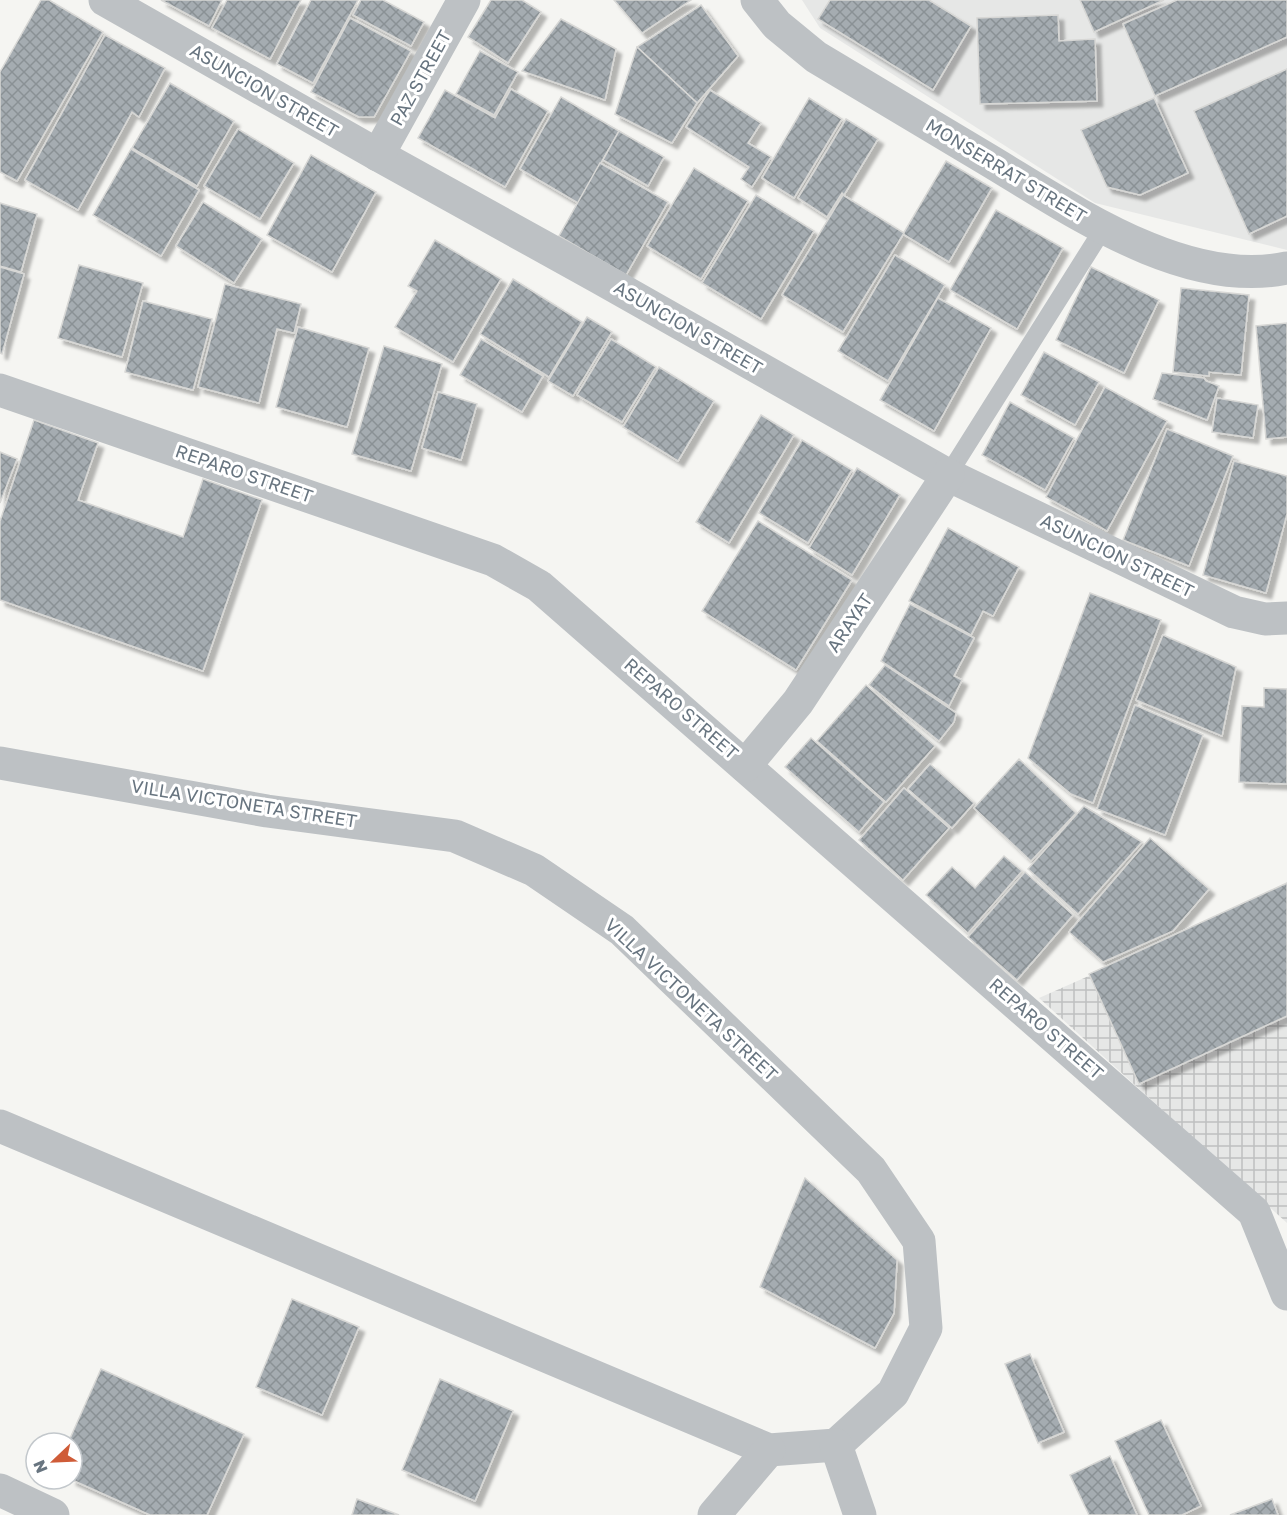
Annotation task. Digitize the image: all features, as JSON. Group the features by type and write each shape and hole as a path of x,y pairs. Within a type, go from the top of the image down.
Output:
{"street":[{"name":"ASUNCION STREET","path":"105,0 948,475 1234,612 1265,619 1287,618"},
{"name":"PAZ STREET","path":"378,155 464,0"},
{"name":"MONSERRAT STREET","path":"757,0 777,25 816,57 1103,229 1178,260 1243,272 1287,268"},
{"name":"REPARO STREET","path":"0,390 493,560 539,586 1254,1212 1287,1294"},
{"name":"ARAYAT","path":"745,766 798,702 948,475"},
{"name":"VILLA VICTONETA STREET","path":"0,763 267,811 455,836 534,870 622,930 871,1170 919,1241 926,1328 893,1393 836,1444"},
{"path":"0,1126 769,1450 836,1444 860,1515"},
{"path":"714,1515 769,1450"},
{"path":"0,1490 53,1515"}],"lane":[{"path":"948,475 1103,229"}],"shaded area":[{"path":"802,0 1287,0 1287,250 1095,203 820,28"},
{"path":"1287,888 1287,1223 1039,998"}],"building":[{"path":"41,0 49,0 103,32 17,181 0,172 0,72"},
{"path":"161,0 222,0 209,26"},
{"path":"227,0 301,0 270,59 212,28"},
{"path":"311,0 358,0 313,83 277,64"},
{"path":"361,0 383,0 424,22 411,46 353,15"},
{"path":"491,0 522,0 541,12 508,63 468,37"},
{"path":"614,0 691,0 642,33"},
{"path":"830,0 929,0 971,26 933,90 818,19"},
{"path":"1080,0 1164,0 1094,32"},
{"path":"1177,0 1287,0 1287,37 1155,96 1123,24"},
{"path":"701,5 738,56 697,103 637,47"},
{"path":"1058,15 1059,41 1095,39 1097,101 980,104 977,18"},
{"path":"350,18 411,51 374,117 359,117 311,92"},
{"path":"561,19 616,49 605,100 522,71"},
{"path":"105,35 165,68 139,117 132,112 78,210 25,180"},
{"path":"637,47 697,103 672,143 615,114"},
{"path":"480,51 518,72 494,115 456,94"},
{"path":"1287,69 1287,216 1249,234 1194,111"},
{"path":"170,83 234,121 197,186 132,148"},
{"path":"511,89 548,111 505,187 418,138 445,90 495,118"},
{"path":"710,90 761,123 748,143 771,157 752,187 741,179 749,167 686,127"},
{"path":"561,97 619,131 578,203 520,169"},
{"path":"809,98 842,119 794,198 762,178"},
{"path":"1154,98 1188,173 1140,195 1107,187 1081,130"},
{"path":"846,119 878,139 844,195 842,193 827,217 798,198"},
{"path":"238,129 294,163 260,219 204,186"},
{"path":"619,131 664,157 648,186 603,160"},
{"path":"131,149 199,190 161,256 93,215"},
{"path":"311,155 376,192 332,272 267,235"},
{"path":"946,161 992,188 949,262 903,234"},
{"path":"600,163 668,202 626,275 559,236"},
{"path":"694,168 748,201 701,279 647,246"},
{"path":"756,195 814,231 761,319 702,283"},
{"path":"843,195 904,233 843,332 782,295"},
{"path":"203,202 262,239 234,283 176,246"},
{"path":"0,203 37,214 21,272 0,266"},
{"path":"996,210 1063,248 1017,329 950,290"},
{"path":"435,240 501,279 453,362 395,327 417,291 408,286"},
{"path":"895,255 945,285 888,381 838,351"},
{"path":"79,265 143,283 122,357 58,338"},
{"path":"0,267 24,274 2,354 0,353"},
{"path":"1091,267 1159,300 1124,373 1056,340"},
{"path":"513,279 582,322 549,377 480,334"},
{"path":"225,284 301,304 294,333 277,329 259,403 198,387"},
{"path":"1181,288 1249,295 1241,375 1209,372 1209,376 1173,372"},
{"path":"938,298 991,328 934,431 880,400"},
{"path":"143,301 212,319 193,390 125,372"},
{"path":"587,317 612,332 573,396 548,381"},
{"path":"1287,323 1287,437 1266,439 1256,326"},
{"path":"298,327 369,348 347,427 276,407"},
{"path":"481,339 543,376 522,412 460,375"},
{"path":"611,339 656,367 622,422 577,395"},
{"path":"384,346 442,364 411,471 352,454"},
{"path":"1044,352 1099,382 1075,425 1021,395"},
{"path":"659,367 714,401 678,461 623,427"},
{"path":"1162,373 1204,378 1219,386 1207,420 1153,399"},
{"path":"1105,387 1167,421 1107,531 1046,497"},
{"path":"438,392 477,404 461,460 422,448"},
{"path":"1217,398 1258,405 1253,438 1212,432"},
{"path":"1010,402 1074,438 1045,490 982,455"},
{"path":"761,415 794,435 729,543 696,522"},
{"path":"34,420 98,443 78,500 183,537 203,479 262,500 203,671 0,600 0,521"},
{"path":"1167,429 1233,456 1189,566 1123,540"},
{"path":"802,440 852,470 808,543 759,513"},
{"path":"0,452 17,459 0,503"},
{"path":"1234,461 1287,476 1287,514 1266,593 1203,575"},
{"path":"857,468 900,495 852,575 809,548"},
{"path":"758,521 852,580 796,670 702,611"},
{"path":"948,528 1019,567 993,616 983,611 971,635 909,601"},
{"path":"1090,593 1161,620 1093,803 1071,794 1028,758"},
{"path":"910,604 974,638 954,676 962,680 949,706 881,661"},
{"path":"1163,635 1236,667 1222,736 1136,700"},
{"path":"885,665 956,713 954,722 939,741 869,685"},
{"path":"866,685 935,746 886,802 817,741"},
{"path":"1264,688 1287,689 1287,784 1239,782 1242,706 1264,707"},
{"path":"1135,705 1203,735 1165,835 1097,809"},
{"path":"811,738 884,802 859,832 785,767"},
{"path":"1019,759 1076,813 1031,861 974,808"},
{"path":"930,764 974,803 952,828 908,789"},
{"path":"904,788 949,828 903,880 859,840"},
{"path":"1084,806 1142,842 1078,914 1028,869"},
{"path":"1150,838 1209,889 1173,931 1103,962 1069,932"},
{"path":"1004,856 1022,871 968,933 926,895 952,867 975,888"},
{"path":"1025,872 1073,915 1017,980 968,937"},
{"path":"1287,883 1287,1016 1139,1084 1089,974"},
{"path":"805,1178 897,1260 894,1313 875,1348 760,1287"},
{"path":"292,1299 359,1327 322,1415 256,1387"},
{"path":"1030,1354 1064,1432 1038,1443 1005,1364"},
{"path":"101,1369 244,1434 207,1515 150,1515 84,1485 84,1431 73,1431"},
{"path":"440,1379 513,1411 475,1501 402,1470"},
{"path":"1161,1420 1201,1506 1182,1515 1149,1515 1115,1441"},
{"path":"1110,1456 1137,1515 1089,1515 1070,1475"},
{"path":"357,1499 399,1515 352,1515"},
{"path":"1272,1499 1278,1515 1230,1515"}]}
